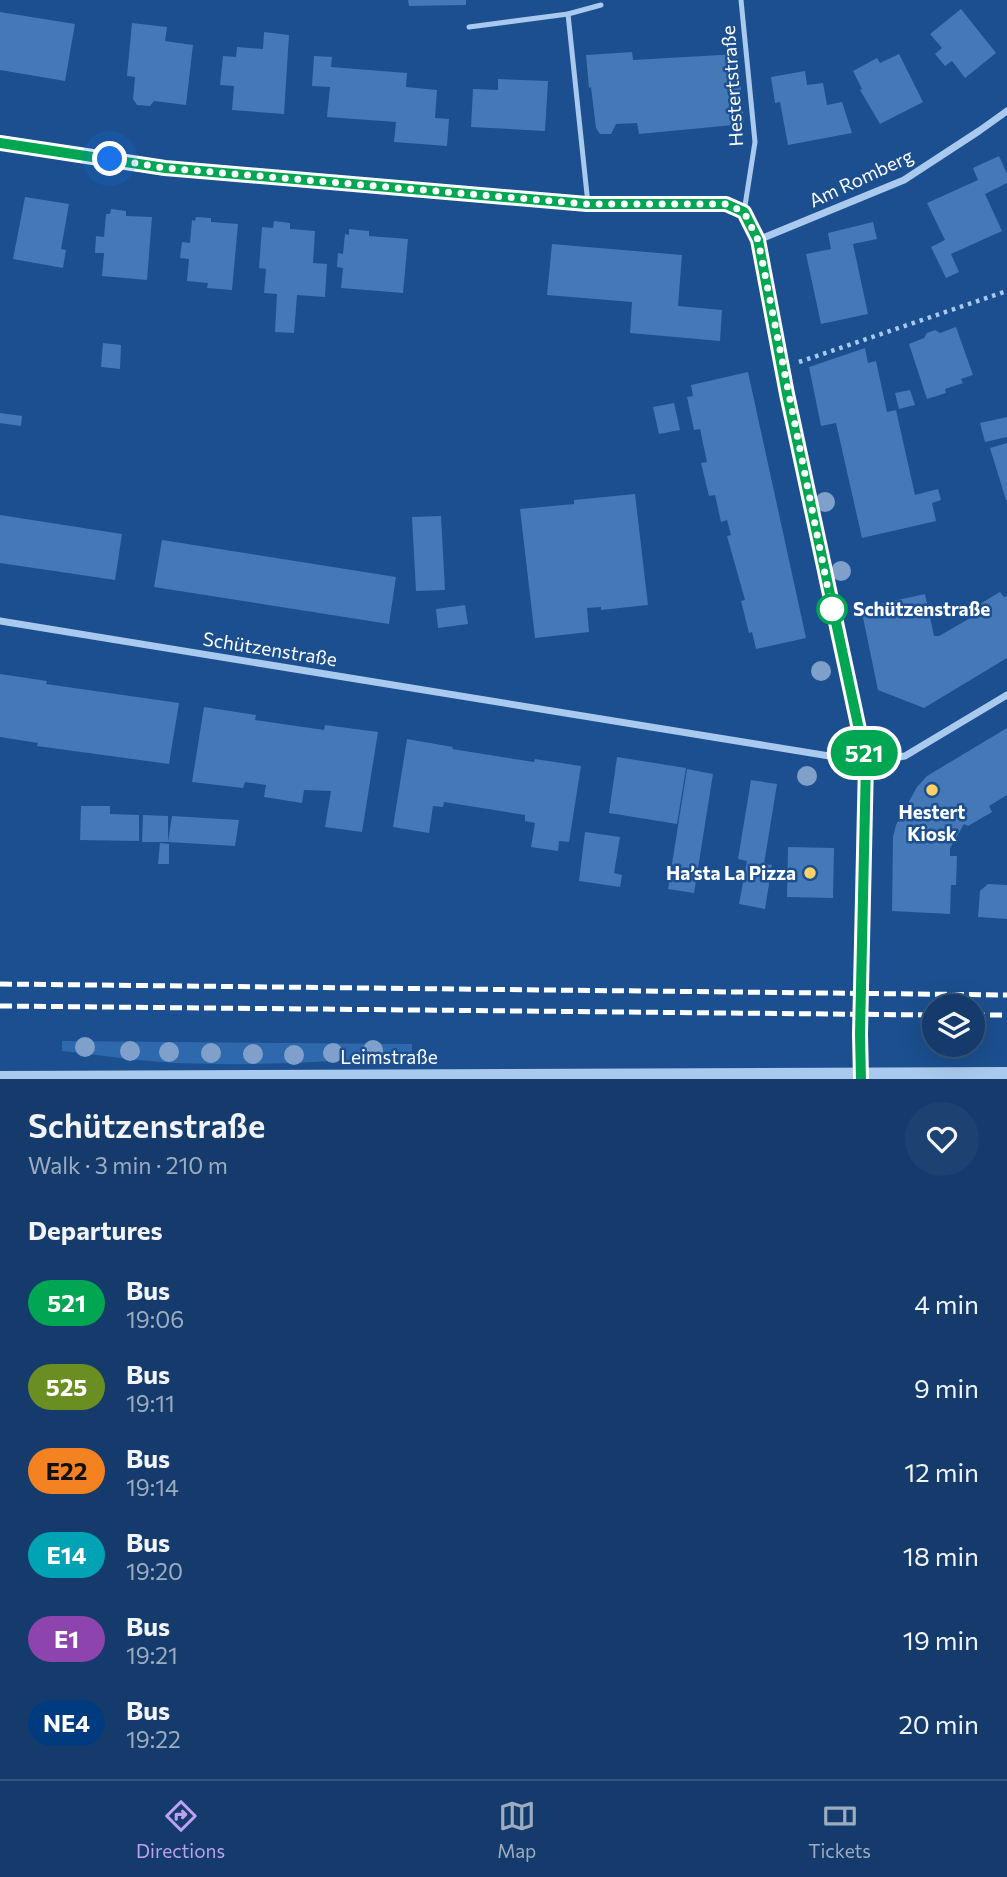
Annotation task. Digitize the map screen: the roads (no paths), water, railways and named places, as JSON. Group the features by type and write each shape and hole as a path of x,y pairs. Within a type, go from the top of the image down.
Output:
{"street":[{"name":"Am Romberg","path":"758,240 904,180 1007,111"},
{"path":"0,143 165,168 587,204 726,204 744,212 758,240 782,368 866,762 861,1077"},
{"name":"Schützenstraße","path":"0,621 866,762 905,756 1007,695"},
{"name":"Leimstraße","path":"0,1077 861,1077 1007,1073"}],"lane":[{"name":"Hestertstraße","path":"741,0 755,142 744,212"},
{"path":"469,27 568,14 601,5"},
{"path":"568,14 587,204"}],"railway":[{"path":"0,984 1007,995"},
{"path":"0,1006 922,1015"},
{"path":"985,1015 1007,1015"}],"place":[{"name":"Schützenstraße","path":"832,609"},
{"name":"Hestert Kiosk","path":"932,790"},
{"name":"Ha’sta La Pizza","path":"810,873"}]}
